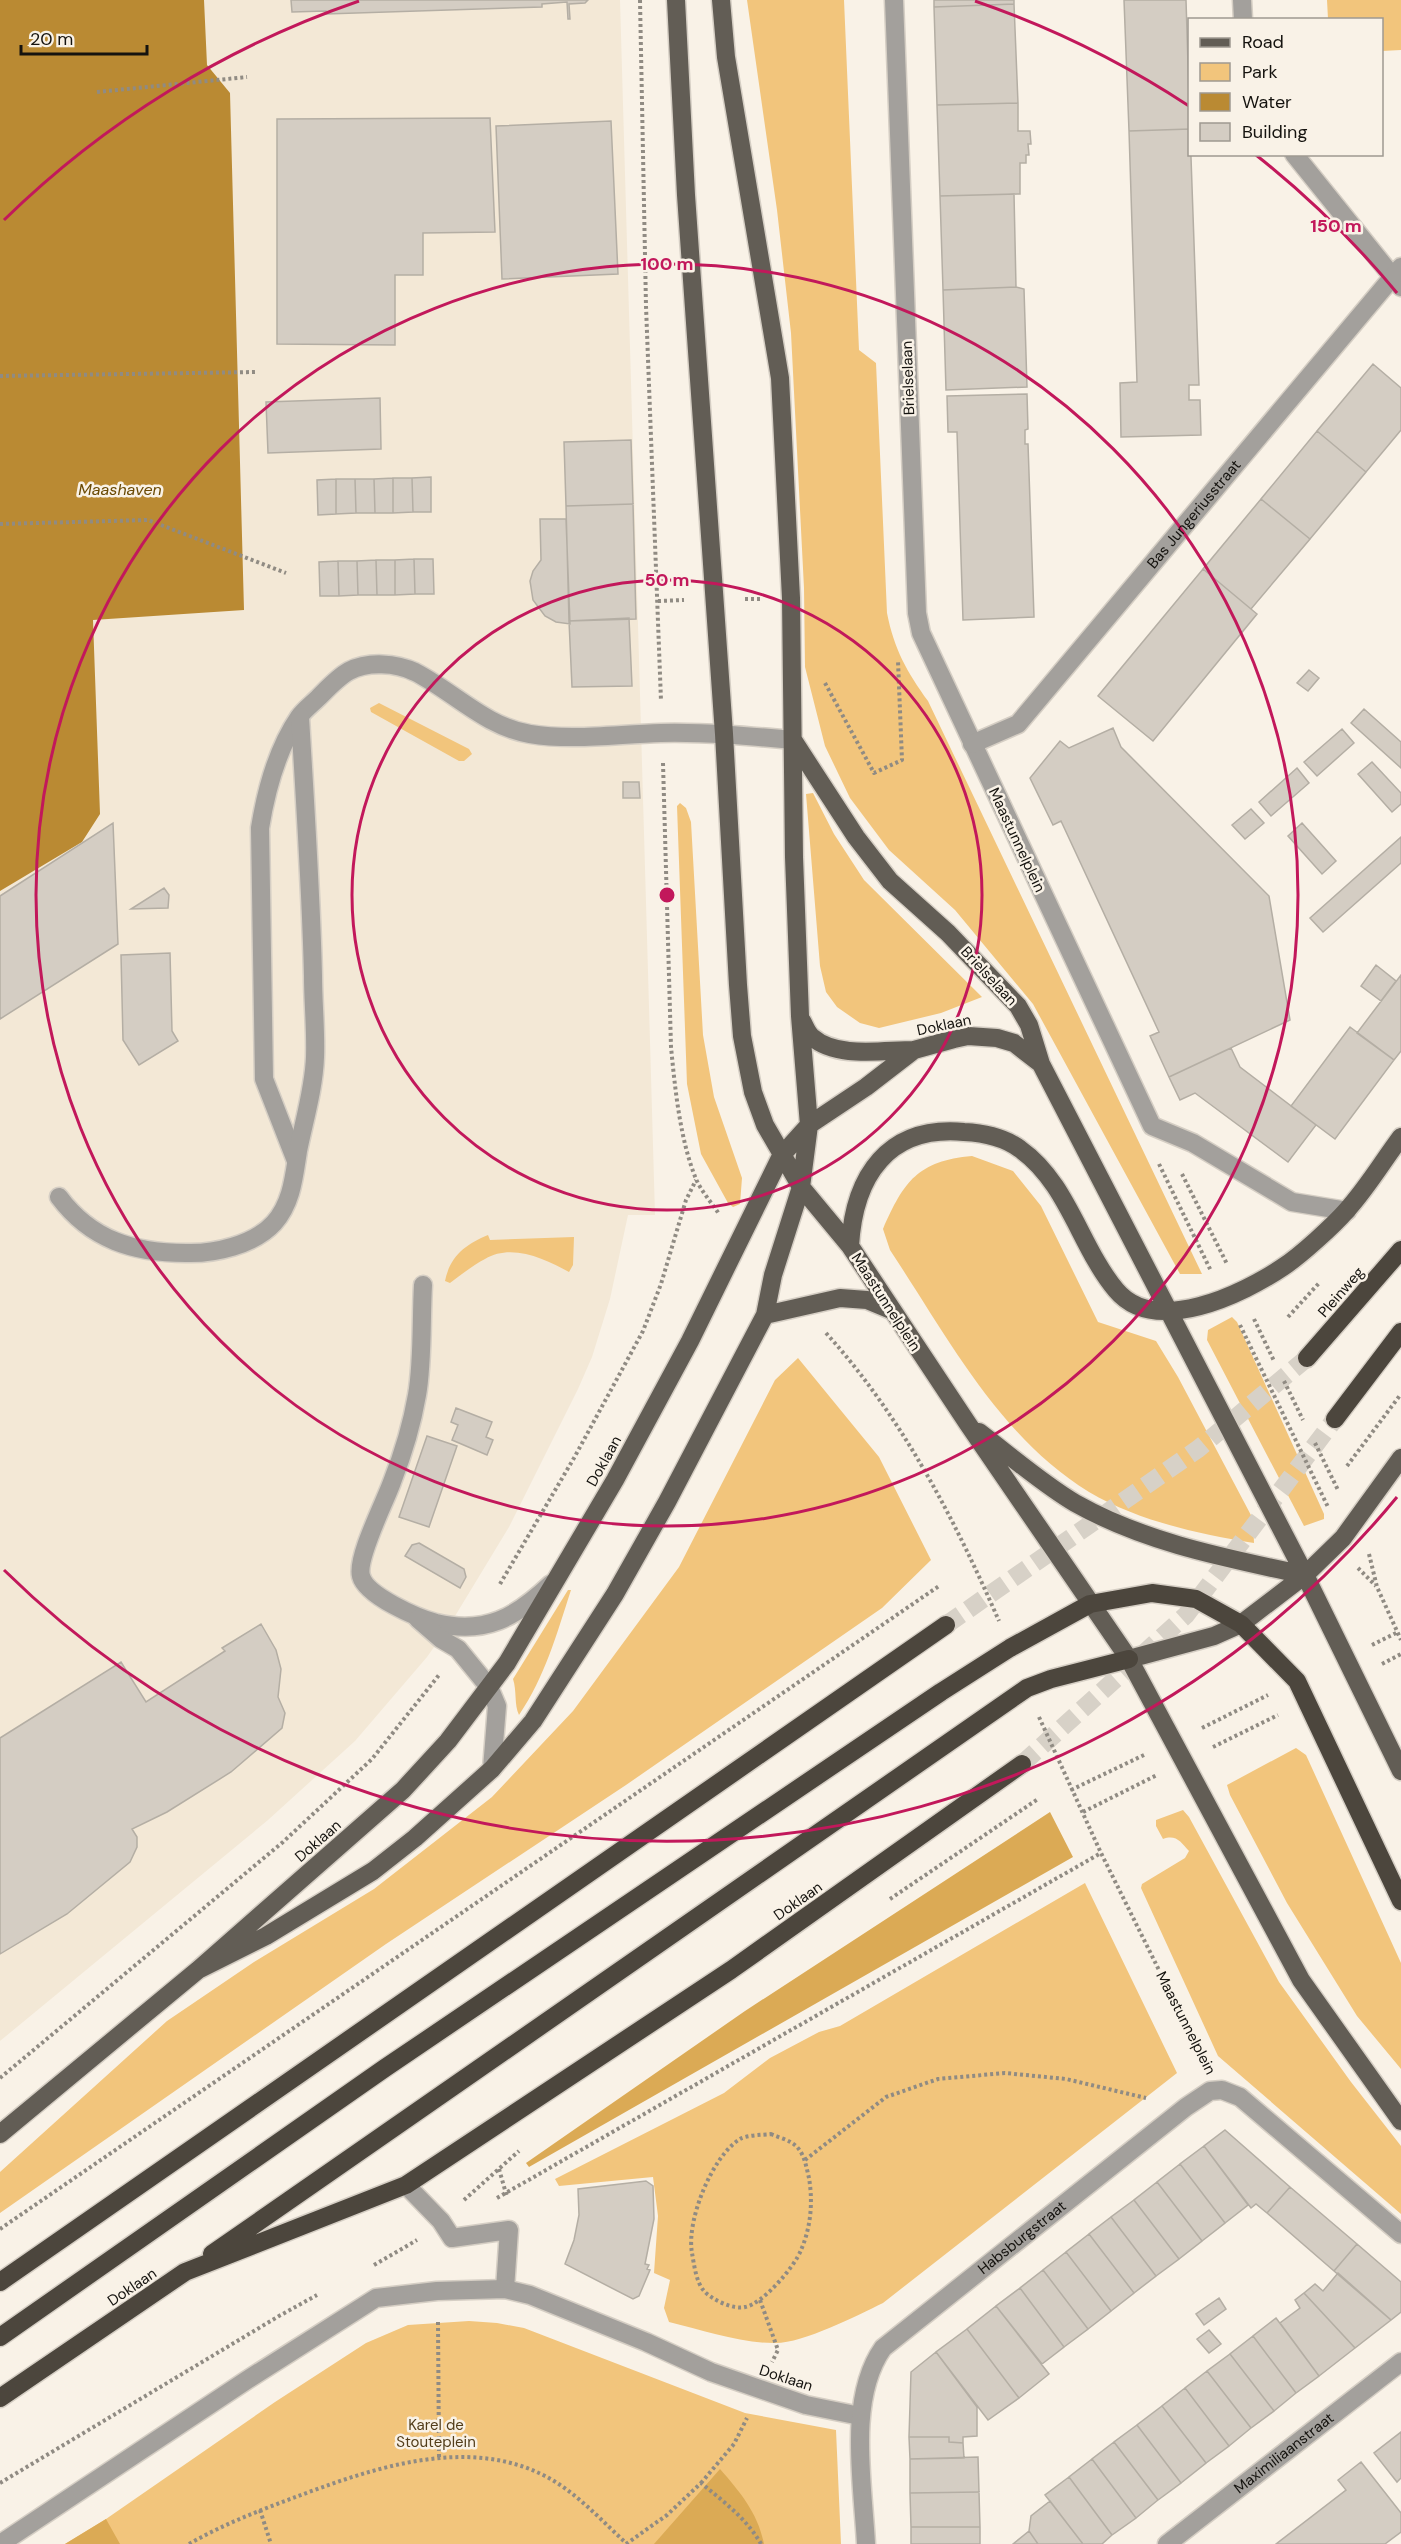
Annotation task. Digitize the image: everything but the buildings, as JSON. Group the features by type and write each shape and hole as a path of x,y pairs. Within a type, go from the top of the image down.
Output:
{"highway":[{"name":"Pleinweg","path":"1307,1358 1401,1250"},
{"path":"1335,1419 1401,1332"},
{"path":"0,2337 385,2068 931,1699 1010,1648 1090,1604 1152,1593 1196,1599 1241,1624 1297,1681 1308,1700 1401,1901"},
{"path":"0,2282 946,1625"},
{"path":"185,2272 1027,1688 1051,1679 1130,1659"},
{"name":"Doklaan","path":"0,2398 185,2272 406,2185 731,1970 1022,1764"}],"main road":[{"path":"676,0 687,207 724,735 742,1036 753,1092 765,1125 801,1187 850,1246"},
{"path":"721,0 726,57 780,378 791,598 794,857 800,1016 809,1125 801,1187"},
{"name":"Brielselaan","path":"793,740 856,837 890,881 948,933 1018,1006 1029,1025 1041,1064 1167,1311"},
{"path":"800,1016 810,1036 827,1046 848,1050 914,1050"},
{"name":"Doklaan","path":"0,2134 198,1970 403,1790 448,1741 507,1663 557,1578 626,1460 690,1341 781,1156 809,1125 866,1087 914,1050 954,1039 987,1036 1014,1043 1041,1064"},
{"name":"Maastunnelplein","path":"1347,1210 1284,1267 1227,1298 1188,1309 1167,1311 1146,1308 1128,1301 1118,1293 1097,1261 1072,1214 1034,1161 1019,1148 999,1138 977,1133 934,1131 915,1135 886,1154 864,1182 851,1222 850,1246 1090,1604 1130,1659 1301,1980 1401,2121"},
{"path":"1347,1210 1401,1137"},
{"name":"Doklaan","path":"198,1970 275,1931 373,1871 422,1833 492,1769 533,1721 615,1594 667,1502 765,1314 773,1275 801,1187"},
{"path":"765,1314 800,1305 854,1298 867,1300 891,1310"},
{"path":"1167,1311 1305,1575 1401,1771"},
{"path":"968,1424 1073,1502 1133,1532 1213,1556 1305,1575"},
{"path":"1130,1659 1214,1636 1241,1624 1305,1575 1342,1538 1401,1458"}],"street":[{"name":"Brielselaan","path":"894,0 916,613 921,633 972,744"},
{"path":"1242,0 1243,18"},
{"path":"1296,156 1398,277"},
{"name":"Bas Jungeriusstraat","path":"972,744 1018,724 1398,277"},
{"path":"296,1161 264,1079 260,828 275,768 300,716 349,671 369,665 393,665 413,671 453,695 497,726 512,731 562,736 663,733 793,740"},
{"path":"59,1197 69,1211 96,1232 133,1249 193,1254 243,1243 273,1224 287,1203 315,1058 311,911 300,716"},
{"name":"Maastunnelplein","path":"972,744 1152,1126 1193,1143 1292,1202 1347,1210"},
{"path":"423,1285 418,1393 393,1481 360,1569 362,1579 369,1589 417,1618 441,1639 458,1648 489,1687 497,1706 492,1769"},
{"path":"417,1618 449,1626 474,1625 506,1618 527,1607 557,1578"},
{"name":"Maastunnelplein","path":"1222,2090 1240,2097 1401,2234"},
{"name":"Habsburgstraat","path":"866,2544 860,2416 868,2374 883,2348 1186,2107 1210,2091 1222,2090"},
{"path":"406,2185 441,2221 452,2238 509,2230 506,2289"},
{"name":"Doklaan","path":"0,2544 247,2380 376,2298 437,2290 506,2289 530,2295 646,2342 711,2372 806,2405 860,2416"},
{"name":"Maximiliaanstraat","path":"1167,2544 1401,2362"}],"path":[{"path":"640,0 646,317 663,733 671,1047 679,1115 696,1179 722,1219 740,1239"},
{"path":"97,92 247,77"},
{"path":"0,376 255,372"},
{"path":"0,524 148,520 286,573"},
{"path":"824,682 874,772 902,760 897,656"},
{"path":"1156,1157 1207,1265 1227,1298 1342,1538 1359,1571 1377,1587 1401,1640"},
{"name":"Doklaan","path":"474,1625 574,1458 643,1331 661,1284 686,1200 696,1179"},
{"path":"800,1305 870,1387 914,1453 941,1499 1010,1648"},
{"path":"1347,1466 1401,1395"},
{"path":"0,2229 939,1586"},
{"path":"1345,1658 1398,1632"},
{"name":"Doklaan","path":"0,2078 283,1842 372,1759 428,1691 458,1648"},
{"path":"1354,1677 1401,1654"},
{"path":"1071,1790 1297,1681"},
{"name":"Maastunnelplein","path":"1027,1688 1101,1853 1203,2059 1222,2090"},
{"path":"1083,1812 1308,1700"},
{"path":"495,2199 1101,1853"},
{"path":"805,2160 886,2097 938,2079 1005,2073 1066,2079 1186,2107"},
{"path":"771,2134 794,2143 805,2160 812,2199 801,2251 786,2273 760,2300 745,2308 724,2304 704,2291 696,2274 690,2244 703,2190 728,2150 741,2138 771,2134"},
{"path":"373,2265 405,2249 441,2221"},
{"path":"437,2290 439,2459"},
{"path":"0,2483 268,2322 321,2293"},
{"path":"189,2544 260,2510 369,2472 414,2461 439,2459 482,2459 511,2464 546,2476 571,2493 626,2543 667,2515 701,2483 734,2445 778,2350 760,2300"},
{"path":"701,2483 729,2505 755,2533 761,2544"},
{"path":"260,2510 271,2544"}],"shaded area":[{"path":"68,0 620,0 655,1215 628,1215 610,1299 592,1357 578,1389 509,1527 449,1626 427,1657 355,1741 268,1820 0,2041 0,610"},
{"path":"1050,1812 1073,1857 529,2167 526,2163 745,2011"},
{"path":"720,2469 753,2513 764,2544 654,2544"},
{"path":"106,2519 120,2544 65,2544"}],"green space":[{"path":"747,0 844,0 859,350 876,363 887,613 893,638 902,660 928,701 1202,1274 1180,1274 1033,1004 955,910 889,850 850,798 825,746 805,667 804,588 791,333 777,210"},
{"path":"1327,0 1401,0 1401,50 1383,51 1383,18 1328,18"},
{"path":"379,703 469,749 472,754 464,761 459,761 371,712 370,708"},
{"path":"813,793 834,834 864,880 982,997 941,1013 879,1028 860,1023 837,1007 826,992 820,966 806,794"},
{"path":"680,803 686,808 691,822 703,1035 714,1097 742,1178 740,1204 733,1207 728,1203 701,1154 687,1084 677,806"},
{"path":"972,1156 1013,1171 1041,1206 1098,1322 1156,1341 1178,1377 1253,1519 1254,1543 1191,1531 1148,1519 1089,1492 1057,1469 1028,1443 977,1383 890,1250 883,1229 898,1198 915,1176 938,1163"},
{"path":"488,1235 490,1240 574,1237 573,1265 569,1272 539,1258 506,1252 495,1254 481,1261 450,1283 445,1281 447,1272 460,1252 473,1242"},
{"path":"1232,1317 1237,1322 1324,1514 1324,1519 1304,1526 1207,1340 1208,1330"},
{"path":"798,1358 879,1457 931,1560 882,1608 626,1785 386,1944 0,2213 0,2172 167,2021 254,1962 374,1889 492,1797 573,1711 679,1567 775,1380"},
{"path":"568,1590 571,1590 550,1654 519,1715 513,1679"},
{"path":"1296,1748 1306,1755 1401,1963 1401,2069 1357,2016 1287,1903 1230,1795 1227,1785"},
{"path":"1183,1810 1189,1817 1279,1982 1351,2082 1401,2146 1401,2214 1218,2056 1141,1888 1142,1884 1185,1858 1189,1851 1175,1838 1163,1839 1156,1826 1156,1820"},
{"path":"1085,1883 1177,2073 883,2303 829,2328 786,2342 748,2341 669,2322 664,2308 670,2280 654,2273 658,2216 653,2177 559,2186 555,2179 724,2093 770,2058 819,2032 840,2026"},
{"name":"Karel de Stouteplein","path":"469,2321 524,2328 745,2413 836,2430 841,2544 65,2544 106,2519 275,2402 366,2343 408,2325"}],"water":[{"name":"Maashaven","path":"0,0 204,0 207,65 230,93 244,610 93,620 100,814 82,842 0,891"}],"tunnel":[{"path":"946,1625 1198,1449 1307,1358"},
{"path":"1022,1764 1186,1615 1335,1419"}]}
